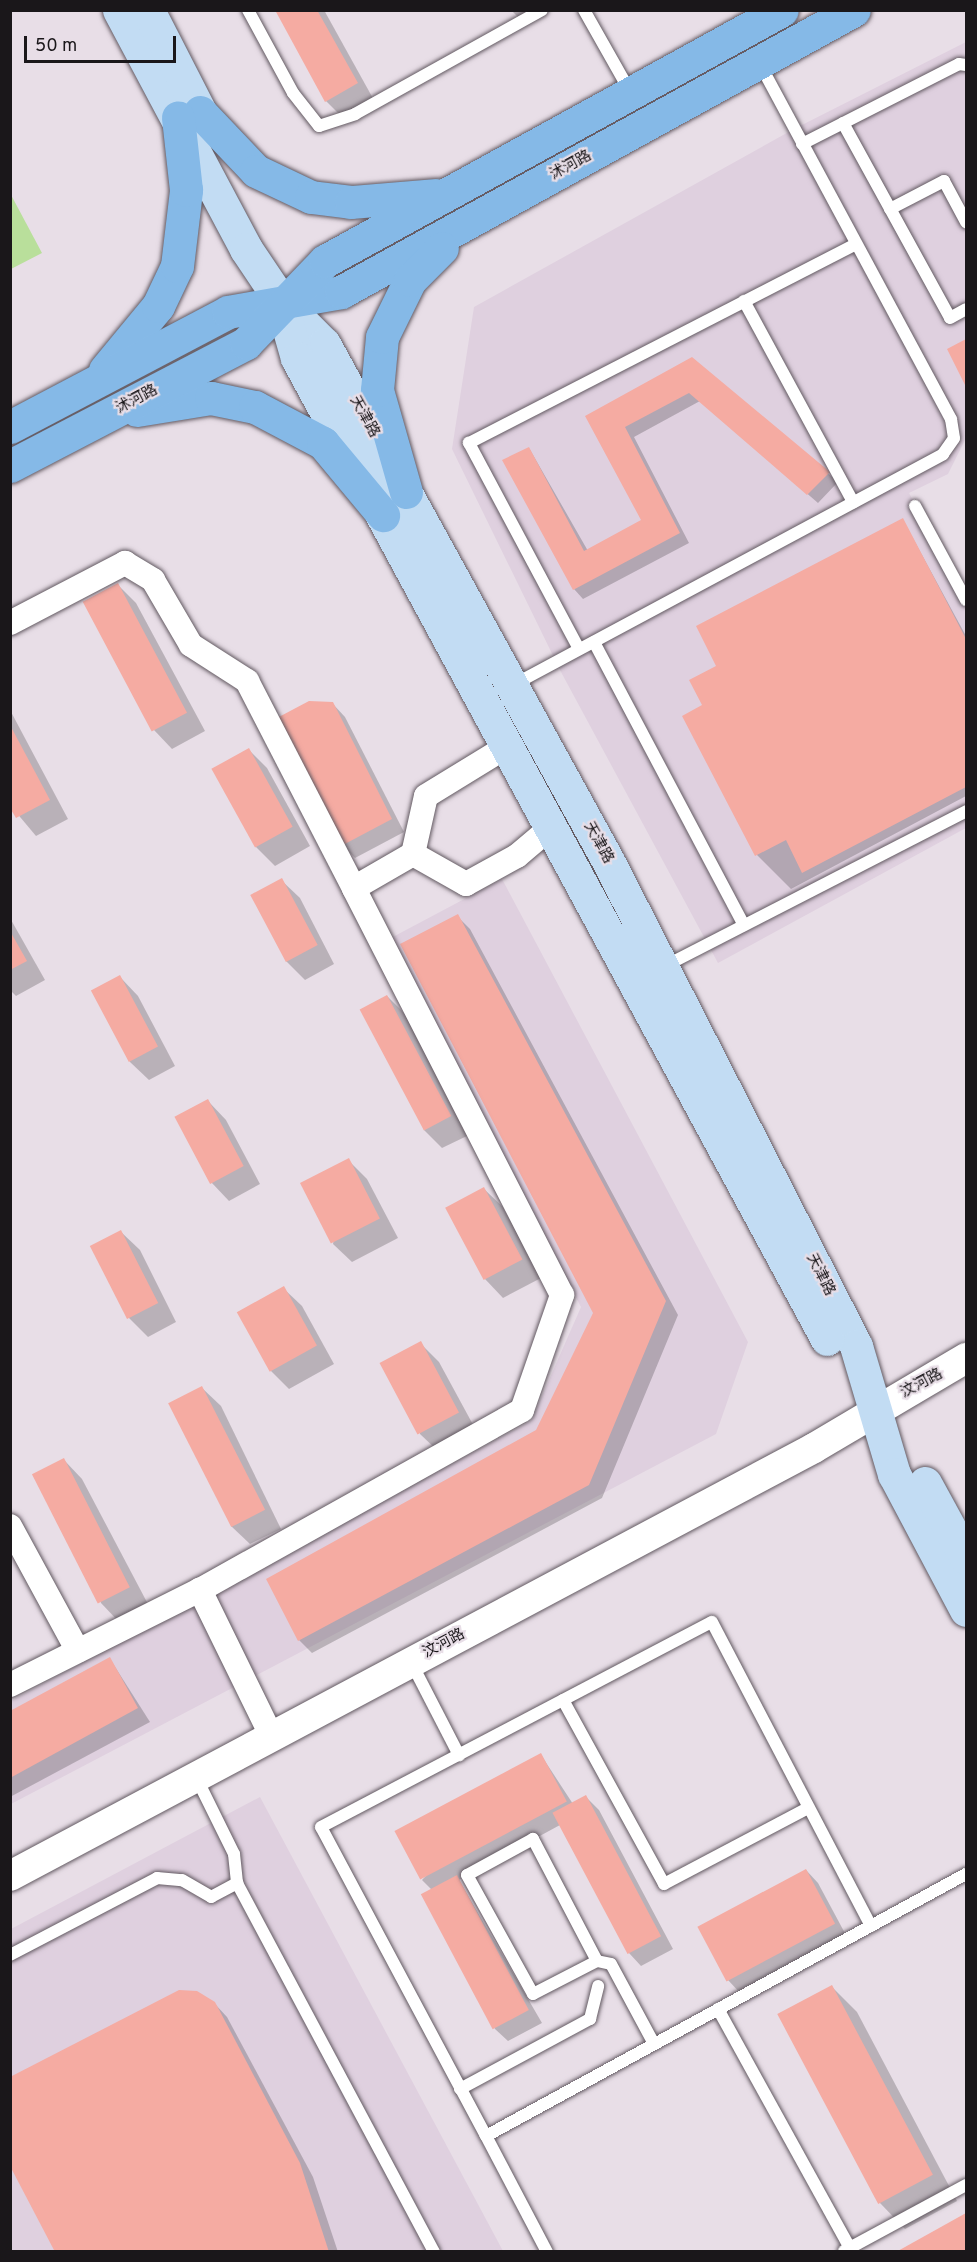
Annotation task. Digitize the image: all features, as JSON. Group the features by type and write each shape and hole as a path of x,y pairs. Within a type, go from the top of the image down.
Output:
{"main road":[{"name":"天津路","path":"119,10 189,114 266,238 297,358 549,829 836,1356 876,1408 966,1558"},
{"name":"天津路","path":"148,10 189,114"},
{"name":"沭河路","path":"10,466 246,343 281,300 325,261 782,10"},
{"name":"沭河路","path":"10,427 228,312 281,300 341,292 854,10"},
{"path":"189,114 256,171 311,197 351,202 447,194"},
{"path":"94,383 158,306 177,266 186,190 189,114"},
{"path":"406,492 377,390 382,337 411,280 466,224"},
{"name":"天津路","path":"281,300 324,344 664,967 856,1346 894,1474 966,1610"},
{"path":"108,415 211,398 255,407 323,443 383,515"}],"street":[{"path":"10,622 124,563 153,580 191,645 247,681 562,1295 522,1410 200,1590 10,1686"},
{"path":"354,888 413,854 426,796 506,747"},
{"path":"413,854 466,884 517,856 549,829"},
{"name":"汶河路","path":"10,1876 814,1448 876,1408 966,1358"},
{"name":"汶河路","path":"10,1862 807,1436 876,1408 938,1389 966,1371"},
{"path":"10,1526 78,1651"},
{"path":"200,1590 267,1726"}],"lane":[{"path":"248,10 292,93 319,126 355,114 542,10"},
{"path":"584,10 631,93"},
{"path":"512,686 942,454 954,438 951,419 759,63"},
{"path":"802,144 959,64 966,65"},
{"path":"843,123 950,318 966,309"},
{"path":"890,209 944,181 966,222"},
{"path":"579,649 470,443 856,244"},
{"path":"744,301 853,502"},
{"path":"915,506 966,600"},
{"path":"594,642 744,925"},
{"path":"664,967 966,811"},
{"path":"547,2252 321,1827 712,1622 871,1926"},
{"path":"411,1662 459,1755"},
{"path":"563,1700 664,1884 808,1808"},
{"path":"196,1777 234,1854 237,1883 434,2252"},
{"path":"597,1961 533,1839 467,1875 533,1994 597,1961 611,1964 654,2044"},
{"path":"486,2136 966,1874"},
{"path":"10,1955 157,1878 182,1880 211,1897 237,1883"},
{"path":"460,2089 590,2019 598,1986"},
{"path":"718,2008 846,2250 966,2185"}],"shaded area":[{"path":"966,42 966,438 948,474 909,493 966,595 966,828 718,963 561,672 452,449 474,307 794,129"},
{"path":"502,879 748,1342 716,1434 11,1804 11,1701 531,1421 581,1307 389,939"},
{"path":"260,1797 503,2251 11,2252 11,1929"}],"green space":[{"path":"10,193 42,253 11,269 10,269"}],"building":[{"path":"275,10 317,10 358,83 325,102"},
{"path":"966,339 966,387 947,349"},
{"path":"692,357 830,472 807,495 689,393 625,427 680,533 573,590 502,460 529,447 584,551 641,520 585,416"},
{"path":"903,518 966,639 966,787 802,873 786,840 755,856 682,716 702,705 689,680 716,666 696,626"},
{"path":"118,583 187,713 152,732 83,602"},
{"path":"309,701 333,702 392,819 341,846 275,719"},
{"path":"10,725 50,800 16,818 10,808"},
{"path":"249,748 293,827 255,848 211,769"},
{"path":"282,878 318,945 286,962 250,895"},
{"path":"458,914 666,1301 589,1485 298,1641 266,1579 536,1430 593,1313 400,944"},
{"path":"10,931 27,961 10,970"},
{"path":"120,975 158,1047 129,1062 91,990"},
{"path":"387,995 451,1116 424,1131 360,1010"},
{"path":"208,1099 244,1166 210,1184 174,1117"},
{"path":"349,1158 380,1219 331,1244 300,1183"},
{"path":"484,1187 522,1259 484,1280 445,1208"},
{"path":"121,1230 158,1303 127,1319 90,1246"},
{"path":"284,1286 317,1345 270,1372 237,1312"},
{"path":"421,1341 459,1413 418,1435 380,1363"},
{"path":"202,1386 265,1510 231,1527 168,1403"},
{"path":"64,1458 130,1587 98,1604 32,1474"},
{"path":"110,1657 138,1708 10,1778 10,1711"},
{"path":"541,1753 567,1802 420,1879 394,1831"},
{"path":"586,1795 661,1936 628,1954 552,1813"},
{"path":"806,1869 835,1924 727,1981 697,1927"},
{"path":"457,1875 529,2010 493,2029 421,1894"},
{"path":"832,1985 933,2175 878,2204 777,2014"},
{"path":"179,1990 197,1991 215,2002 300,2163 329,2252 55,2252 10,2166 10,2077"},
{"path":"966,2213 966,2252 896,2252"}]}
